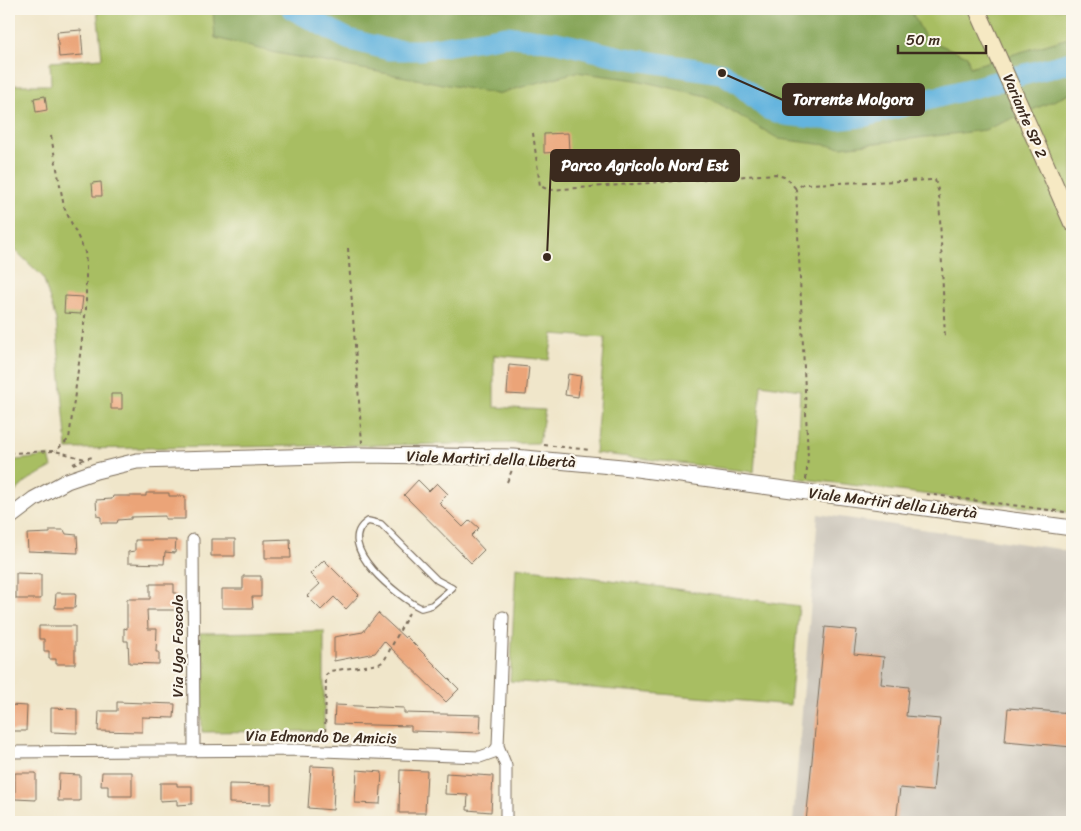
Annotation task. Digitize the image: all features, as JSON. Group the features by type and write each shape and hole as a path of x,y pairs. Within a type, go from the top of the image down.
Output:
{"main road":[{"name":"Variante SP 2","path":"977,9 997,50 1072,223"}],"street":[{"name":"Viale Martiri della Libertà","path":"9,518 34,499 67,482 96,471 137,462 361,455 514,456 569,460 1072,528"},
{"name":"Via Ugo Foscolo","path":"193,540 194,752"},
{"path":"503,617 498,746 506,766 506,822"},
{"name":"Via Edmondo De Amicis","path":"9,752 325,751 480,757 494,752 498,746"}],"lane":[{"path":"368,521 381,524 437,580 452,588 428,608 413,604 389,587 360,554 359,535 364,523 368,521"}],"path":[{"path":"533,133 540,186 549,190 775,174 787,178 796,189 808,458 805,492"},
{"path":"51,136 64,207 79,237 86,267 86,309 69,439 55,451"},
{"path":"796,189 803,184 935,180 939,193 945,340"},
{"path":"348,248 362,432 361,455"},
{"path":"325,751 326,675 330,671 379,664 384,661 413,604"}],"shaded area":[{"path":"818,514 1059,549 1072,554 1072,822 793,822"}],"green space":[{"path":"97,9 1072,9 1072,513 796,478 800,390 761,384 754,472 595,453 605,338 553,334 549,360 494,355 494,407 545,410 539,443 67,449 56,320 43,277 16,251 9,248 9,85 51,85 50,62 102,58"},
{"path":"213,9 910,9 926,39 967,56 970,67 1072,37 1072,93 985,130 842,147 779,139 706,96 636,80 576,72 497,94 276,53 215,38"},
{"path":"49,456 52,467 28,480 13,494 13,498 9,501 9,461"},
{"path":"516,567 799,606 790,705 510,681"},
{"path":"324,631 324,731 202,732 200,633"}],"building":[{"path":"81,30 83,55 59,57 57,32"},
{"path":"45,96 47,110 36,112 34,98"},
{"path":"568,133 569,151 544,153 544,134"},
{"path":"101,182 102,196 93,196 92,183"},
{"path":"65,296 83,297 81,314 64,313"},
{"path":"509,365 529,367 526,395 507,394"},
{"path":"568,374 581,376 578,397 565,395"},
{"path":"111,394 122,394 122,409 111,409"},
{"path":"418,480 429,491 437,483 448,494 439,503 463,527 470,520 479,528 471,536 484,550 471,563 404,495"},
{"path":"146,493 169,493 169,496 185,496 185,519 165,519 165,516 131,517 131,519 118,520 117,523 101,523 101,517 97,516 96,500 112,499 113,496 146,496"},
{"path":"50,530 64,530 66,534 77,535 78,553 28,551 27,534 50,533"},
{"path":"211,539 235,539 235,556 211,556"},
{"path":"290,539 291,558 265,558 265,540"},
{"path":"135,540 176,540 175,553 165,552 164,564 128,563 128,552 135,551"},
{"path":"324,560 359,595 346,609 334,597 321,610 307,596 320,584 310,574"},
{"path":"16,573 41,574 41,599 16,599"},
{"path":"243,576 261,576 261,597 252,597 253,608 222,608 222,589 243,589"},
{"path":"150,584 174,584 174,593 177,593 177,610 147,610 148,629 157,629 156,652 159,652 159,664 129,663 128,641 124,641 124,628 127,629 127,599 150,599"},
{"path":"56,593 76,593 75,608 55,608"},
{"path":"378,613 405,638 406,636 459,689 446,702 384,641 375,653 334,661 334,637 363,632"},
{"path":"39,626 75,626 75,664 56,664 56,659 49,659 49,651 44,651 44,639 39,639"},
{"path":"825,627 857,630 854,654 884,657 881,684 909,687 906,716 940,719 933,791 900,788 896,822 806,822"},
{"path":"117,702 175,704 174,718 142,717 142,732 98,731 99,711 117,711"},
{"path":"9,705 27,706 26,731 9,731"},
{"path":"335,705 404,708 404,713 481,715 480,733 411,731 411,726 334,724"},
{"path":"51,708 77,709 77,733 51,732"},
{"path":"1008,708 1072,713 1072,747 1005,741"},
{"path":"311,766 335,767 333,810 308,808"},
{"path":"357,770 382,772 380,804 355,803"},
{"path":"400,770 427,771 425,813 399,813"},
{"path":"102,772 132,772 132,796 108,796 108,786 101,786"},
{"path":"15,773 36,773 36,800 15,799"},
{"path":"446,773 493,776 491,812 467,810 468,795 445,794"},
{"path":"59,774 80,775 80,801 58,801"},
{"path":"160,783 177,783 177,786 192,786 192,804 177,805 177,800 160,801"},
{"path":"229,784 271,785 271,804 229,803"}],"waterway":[{"path":"292,9 348,39 390,50 421,50 506,36 556,42 625,58 722,73 739,84 767,109 785,115 833,120 862,117 1072,62"}],"place":[{"name":"Torrente Molgora","path":"722,73"},
{"name":"Parco Agricolo Nord Est","path":"547,257"}]}
